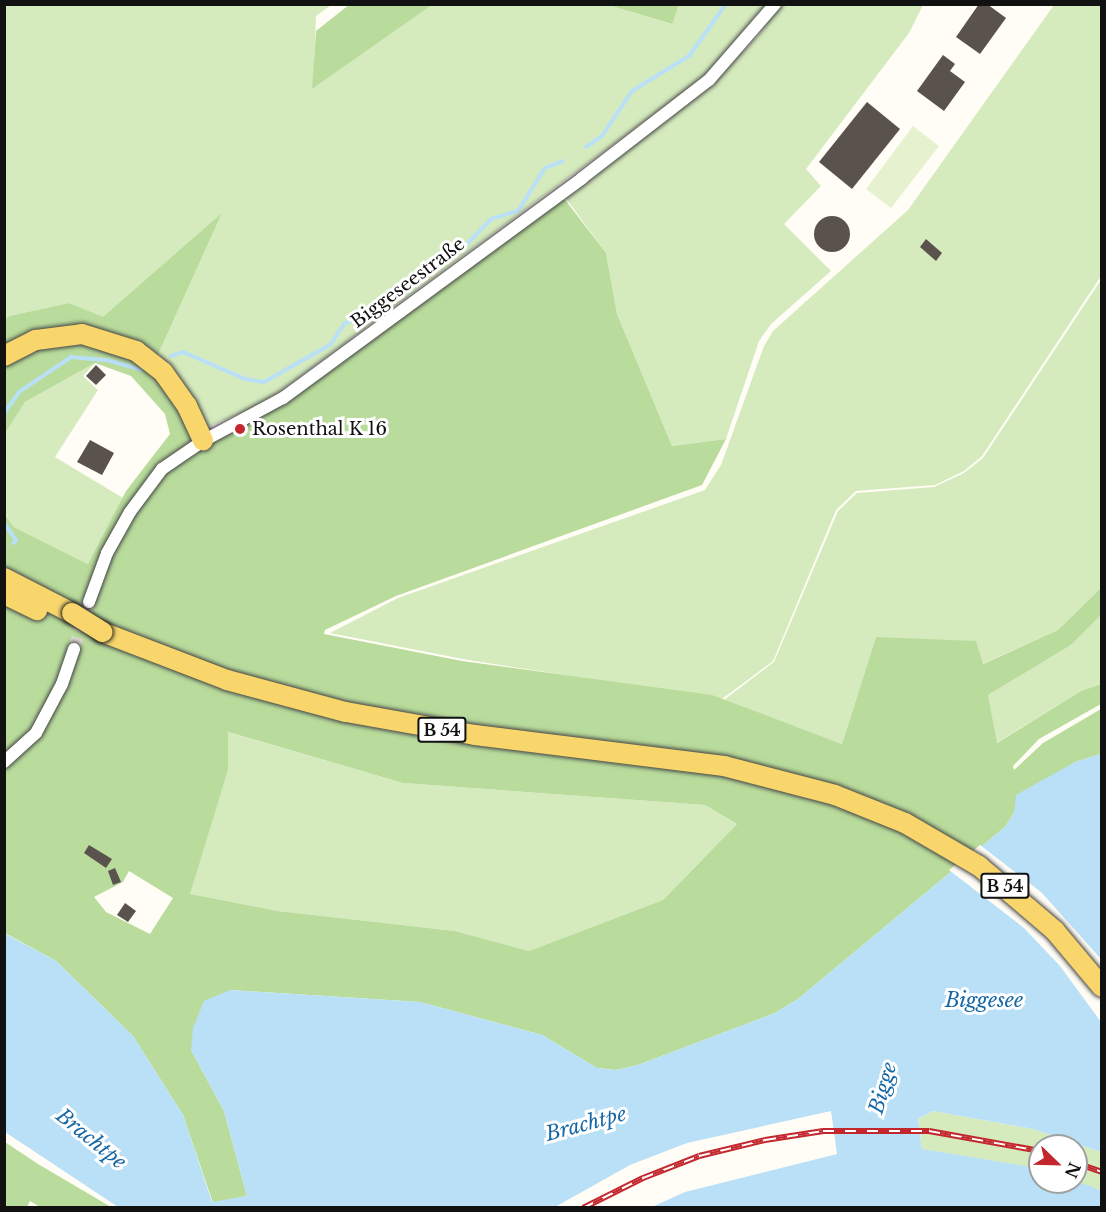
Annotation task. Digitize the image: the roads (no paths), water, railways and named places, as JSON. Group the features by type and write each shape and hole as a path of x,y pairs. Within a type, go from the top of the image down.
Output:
{"main road":[{"path":"4,356 36,340 82,334 136,351 163,372 187,405 203,441"},
{"name":"B 54","path":"4,578 71,619"},
{"name":"B 54","path":"4,594 227,680 346,712 454,732 724,766 816,789 886,814 939,841 1010,889 1055,931 1101,987"}],"street":[{"name":"Biggeseestraße","path":"89,602 107,554 148,483 203,441 283,398 582,178 709,80 775,4"},
{"path":"4,762 36,733 62,684 74,650"}],"water":[{"name":"Biggesee","path":"1101,754 1101,1152 1088,1148 1088,1134 1048,1134 1033,1129 933,1111 918,1119 922,1149 1028,1167 1028,1194 1088,1194 1088,1185 1091,1186 1101,1191 1101,1207 652,1207 685,1192 837,1154 831,1111 687,1143 630,1165 555,1207 118,1207 5,1132 4,933 56,961 133,1036 183,1115 212,1202 247,1196 224,1111 191,1050 193,1028 204,1001 230,990 420,1002 542,1035 597,1068 616,1070 638,1065 775,1013 798,999 1005,827 1014,813 1016,795 1075,762"}],"waterway":[{"path":"586,147 602,136 632,91 689,56 726,4"},
{"path":"171,356 183,352 245,379 264,382 330,345 344,324 377,308 445,258 453,246 467,244 491,219 518,211 545,168 563,161"},
{"path":"4,413 19,392 71,357 107,360 141,370"},
{"path":"4,523 16,540 13,543"}],"tunnel":[{"path":"74,649 89,602"}],"railway":[{"path":"583,1208 643,1178 699,1156 765,1140 823,1131 929,1131 1028,1149"},
{"path":"1088,1167 1102,1172"}],"place":[{"name":"Rosenthal K 16","path":"240,429"}],"water label":[{"name":"Bigge","path":"883,1088"},
{"name":"Brachtpe","path":"586,1124"},
{"name":"Brachtpe","path":"91,1139"}]}
